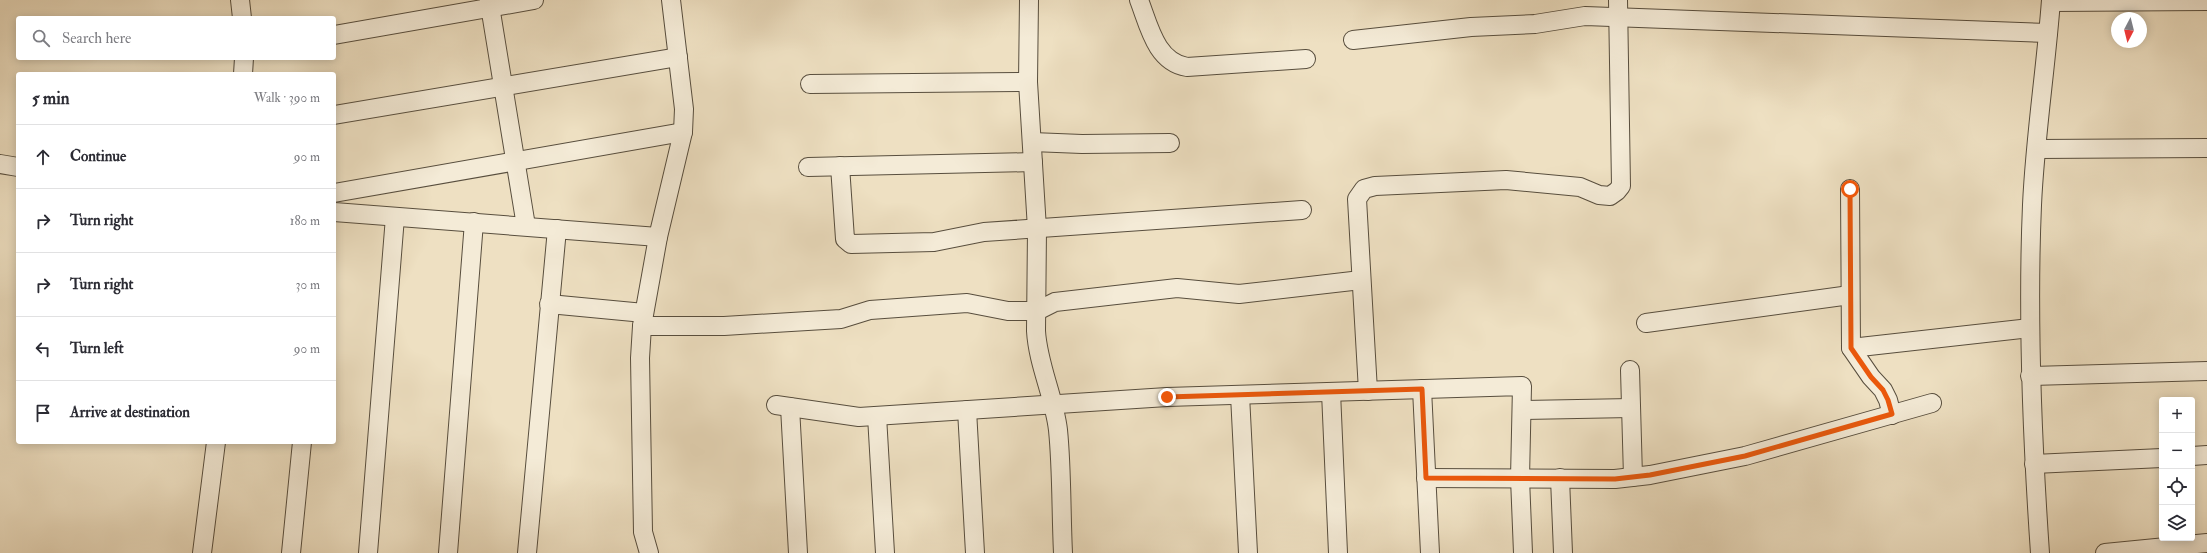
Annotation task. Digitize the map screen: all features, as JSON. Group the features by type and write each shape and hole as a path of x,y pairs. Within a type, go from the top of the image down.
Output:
{"street":[{"path":"240,0 242,16"},
{"path":"336,35 490,4 534,0"},
{"path":"649,553 643,532 640,358 643,320 658,237 683,132 684,109 670,0"},
{"path":"1029,0 1028,82 1037,229 1037,348 1058,430 1063,553"},
{"path":"1139,0 1159,49 1167,59 1177,66 1187,67 1306,59"},
{"path":"1368,391 1357,199 1364,189 1376,186 1506,180 1580,187 1599,195 1610,196 1617,191 1621,186 1618,0"},
{"path":"2040,553 2030,376 2032,204 2051,1 2207,1"},
{"path":"490,4 526,226"},
{"path":"1354,40 1471,27 1535,24 1585,16 2048,33"},
{"path":"336,115 678,57"},
{"path":"243,72 244,60"},
{"path":"810,84 1028,82"},
{"path":"336,193 683,132"},
{"path":"1032,142 1082,144 1170,142"},
{"path":"2037,149 2207,148"},
{"path":"808,167 1033,162"},
{"path":"0,164 16,167"},
{"path":"840,166 843,228 845,239 851,244 934,242 984,232 1302,210"},
{"path":"1850,189 1851,348 1886,395 1892,414"},
{"path":"336,212 658,237"},
{"path":"368,553 395,217"},
{"path":"448,553 474,222"},
{"path":"526,553 557,229"},
{"path":"549,304 643,320 724,326 841,319 870,310 967,303 1008,312 1037,311 1055,302 1178,288 1239,294 1298,286 1362,280"},
{"path":"1646,323 1850,294"},
{"path":"1851,348 2030,328"},
{"path":"1630,370 1634,477"},
{"path":"2030,376 2207,371"},
{"path":"798,553 783,406 859,417 1052,404 1240,395 1522,386 1520,478 1523,553"},
{"path":"1422,389 1430,553"},
{"path":"1331,392 1338,553"},
{"path":"1240,395 1248,553"},
{"path":"1426,478 1634,477 1745,456 1932,403"},
{"path":"1522,410 1631,408"},
{"path":"967,410 975,553"},
{"path":"877,416 885,553"},
{"path":"202,553 216,444"},
{"path":"291,553 302,444"},
{"path":"2195,456 2207,455"},
{"path":"2034,464 2159,458"},
{"path":"1560,478 1563,553"},
{"path":"2105,553 2207,543"}],"route":[{"path":"1167,397 1422,389 1426,478 1615,479 1650,475 1745,456 1892,414 1883,390 1871,377 1851,348 1850,189"}]}
